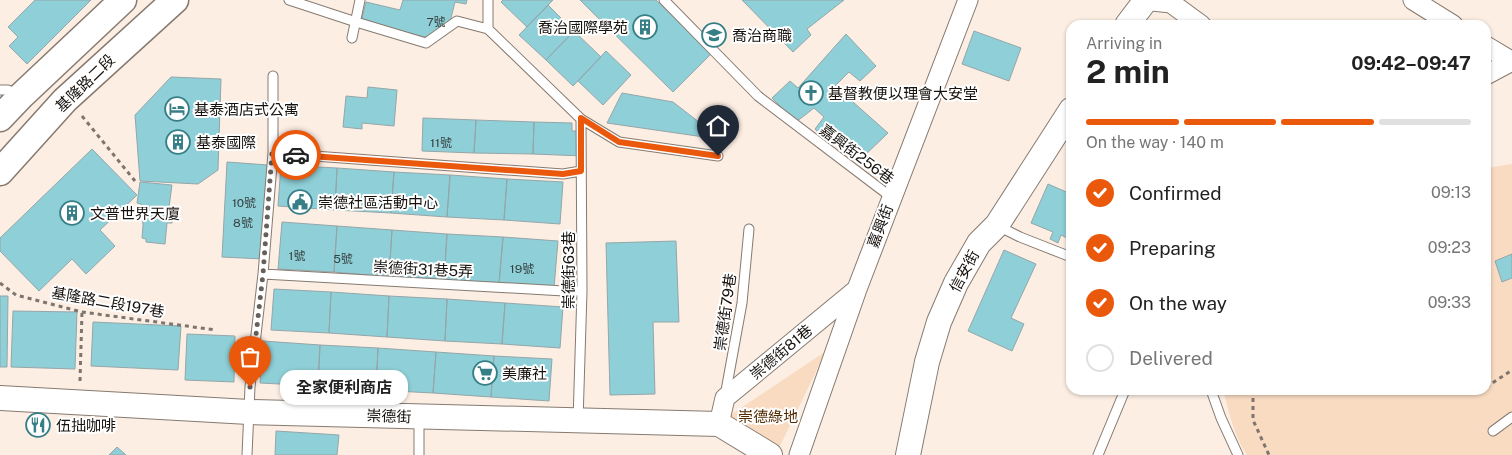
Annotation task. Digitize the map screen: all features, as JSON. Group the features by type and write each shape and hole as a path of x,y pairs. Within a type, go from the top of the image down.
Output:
{"main road":[{"path":"0,118 5,91 123,0"},
{"name":"基隆路二段","path":"0,172 65,100 175,0"}],"street":[{"name":"嘉興街","path":"799,455 891,197 968,0"},
{"path":"1131,20 1145,0 1171,3 1195,20"},
{"path":"1413,0 1445,20"},
{"path":"1491,49 1511,61 1491,72"},
{"name":"信安街","path":"908,455 927,362 939,322 956,283 979,243 997,225 1066,118"},
{"name":"崇德街81巷","path":"725,398 857,289"},
{"name":"崇德街","path":"0,398 249,412 719,424"},
{"path":"725,398 719,424 770,455"}],"lane":[{"path":"289,0 426,43 457,21 488,29 581,118 619,142 718,156"},
{"path":"352,38 360,0"},
{"path":"488,0 488,29"},
{"name":"嘉興街256巷","path":"664,0 758,96 891,197"},
{"path":"247,455 250,387 263,274 272,153 273,76"},
{"name":"崇德街63巷","path":"578,421 582,291 581,118"},
{"path":"272,153 563,174 581,171"},
{"path":"997,225 1020,237 1066,256"},
{"name":"崇德街79巷","path":"725,398 742,304 750,229"},
{"name":"崇德街31巷5弄","path":"263,274 582,291"},
{"path":"1098,455 1123,395"},
{"path":"1213,395 1238,455"},
{"path":"419,416 419,455"},
{"path":"1493,431 1512,417"}],"path":[{"path":"65,100 77,111 135,181"},
{"name":"基隆路二段197巷","path":"0,283 16,295 82,312 216,330"},
{"path":"79,403 82,312"},
{"path":"1491,384 1512,370"},
{"path":"1253,395 1253,420 1269,455"}],"green space":[{"path":"1512,164 1512,455 1247,455 1235,432 1224,395 1491,395 1491,167"},
{"name":"崇德綠地","path":"826,351 779,448 726,418"}],"building":[{"path":"35,0 91,0 27,64 9,46 18,37 8,27"},
{"path":"403,0 467,0 466,4 455,2 447,34 438,40 361,22 366,2 400,10"},
{"path":"503,0 553,0 527,27 501,2"},
{"name":"喬治國際學苑","path":"580,0 656,0 711,54 673,92"},
{"path":"742,0 844,0 807,29 811,35 793,52"},
{"path":"548,5 574,31 546,60 519,35"},
{"path":"574,31 601,57 573,86 546,60"},
{"path":"974,31 1021,48 1009,81 962,64"},
{"name":"基督教便以理會大安堂","path":"846,34 876,66 860,81 849,72 835,86 888,133 863,157 836,130 825,140 815,129 824,117 814,108 796,122 772,98 790,81 798,88"},
{"path":"606,51 631,75 603,105 578,81"},
{"name":"基泰國際","path":"171,77 221,79 218,170 198,184 140,181 135,115"},
{"path":"368,87 397,90 394,126 362,123 362,129 343,127 346,96 367,98"},
{"path":"622,93 673,102 704,126 704,137 607,123"},
{"path":"423,118 476,120 474,153 422,151"},
{"path":"476,120 534,122 533,154 474,153"},
{"path":"534,122 572,123 572,131 585,131 584,156 533,154"},
{"name":"文普世界天廈","path":"92,149 137,195 100,230 115,246 86,274 72,259 39,291 0,251 0,238"},
{"path":"227,162 268,165 263,259 222,257"},
{"path":"281,165 337,168 335,210 278,206"},
{"path":"337,168 394,172 391,213 335,210"},
{"path":"394,172 450,175 447,217 391,213"},
{"path":"450,175 507,179 504,220 447,217"},
{"path":"507,179 563,182 560,224 504,220"},
{"path":"140,182 172,185 169,207 173,207 172,223 167,223 165,244 146,242 146,239 142,238 141,204 137,203"},
{"path":"1048,184 1066,192 1066,238 1061,235 1058,243 1050,239 1053,232 1031,223"},
{"path":"282,222 337,226 334,272 278,269"},
{"path":"337,226 392,230 389,277 334,272"},
{"path":"392,230 447,234 444,280 389,277"},
{"path":"447,234 503,237 499,284 444,280"},
{"path":"503,237 558,241 554,288 499,284"},
{"path":"676,241 679,322 653,322 655,394 610,395 606,243"},
{"path":"1004,250 1036,264 1011,318 1024,324 1012,351 968,331"},
{"path":"1512,254 1512,278 1502,282 1495,261"},
{"path":"274,289 331,292 329,333 271,330"},
{"path":"331,292 389,296 387,337 329,333"},
{"path":"0,296 8,296 7,367 0,367"},
{"path":"389,296 447,299 445,341 387,337"},
{"path":"447,299 505,303 502,344 445,341"},
{"path":"505,303 563,307 560,348 502,344"},
{"path":"13,311 77,312 75,369 11,367"},
{"path":"93,322 181,326 178,370 91,366"},
{"path":"187,334 235,336 234,382 185,380"},
{"path":"263,341 320,345 318,386 260,383"},
{"path":"320,345 378,348 376,390 318,386"},
{"path":"378,348 436,352 433,393 376,390"},
{"path":"436,352 494,356 491,397 433,393"},
{"path":"494,356 552,359 549,401 491,397"},
{"path":"276,431 339,435 337,455 275,455"},
{"path":"117,447 126,455 109,455"}],"way so far":[{"path":"250,387 263,274 272,153 296,155"}],"place":[{"name":"喬治國際學苑","path":"645,27"},
{"name":"喬治商職","path":"714,35"},
{"name":"基督教便以理會大安堂","path":"811,93"},
{"name":"基泰酒店式公寓","path":"177,109"},
{"name":"基泰國際","path":"178,142"},
{"name":"崇德社區活動中心","path":"300,202"},
{"name":"文普世界天廈","path":"72,213"},
{"name":"美廉社","path":"485,373"},
{"name":"全家便利商店","path":"250,387"},
{"name":"伍拙咖啡","path":"38,425"}],"route":[{"path":"296,155 563,174 581,171 581,118 619,142 718,156"}]}
